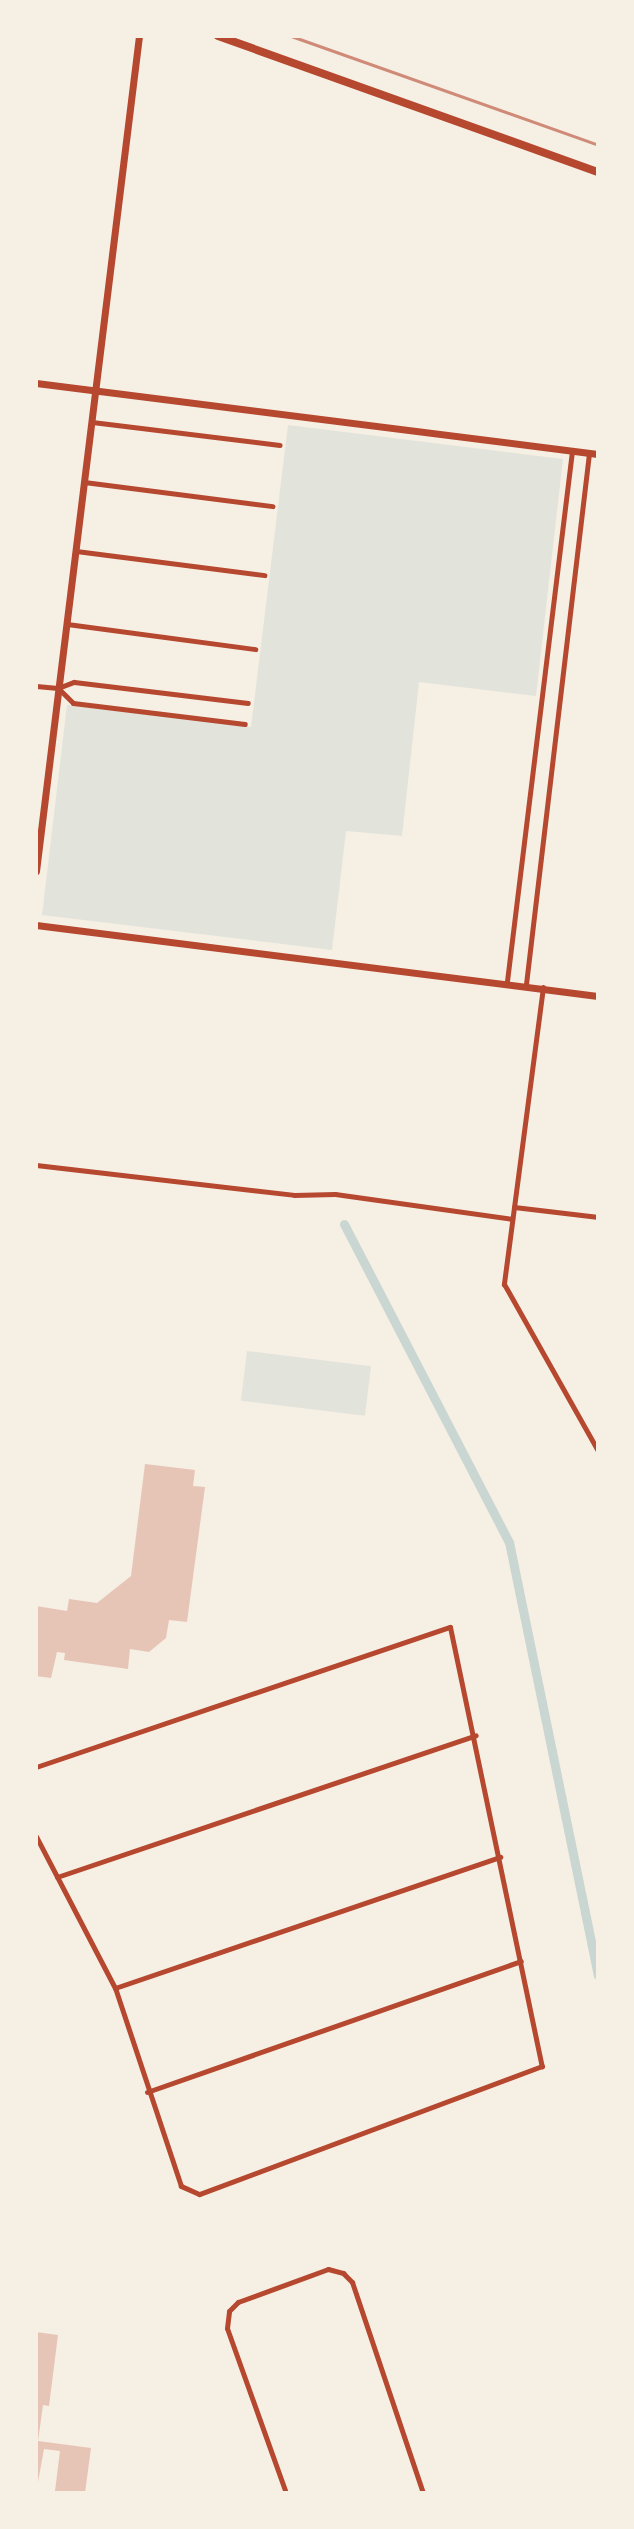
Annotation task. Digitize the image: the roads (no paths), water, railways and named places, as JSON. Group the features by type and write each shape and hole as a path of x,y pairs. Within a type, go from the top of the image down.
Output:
{"main road":[{"path":"218,36 598,172"}],"street":[{"path":"36,871 139,36"},
{"path":"36,383 594,454 526,984"},
{"path":"91,422 280,445"},
{"path":"507,981 572,451"},
{"path":"84,482 272,506"},
{"path":"76,551 264,575"},
{"path":"67,624 255,649"},
{"path":"36,686 58,688 74,682 248,703"},
{"path":"58,688 73,703 245,724"},
{"path":"36,925 507,981 598,996"},
{"path":"543,986 504,1284 598,1451"},
{"path":"36,1165 294,1195 335,1194 512,1219"},
{"path":"514,1207 598,1217"},
{"path":"36,1767 450,1627 476,1735 542,2066 199,2194 181,2186 147,2092 115,1988 36,1836"},
{"path":"57,1877 476,1735"},
{"path":"115,1988 500,1857"},
{"path":"147,2092 521,1961"},
{"path":"286,2493 227,2328 229,2311 238,2302 328,2269 343,2273 352,2282 423,2493"}],"waterway":[{"path":"344,1224 509,1542 598,1975"}],"railway":[{"path":"291,36 598,145"}]}
